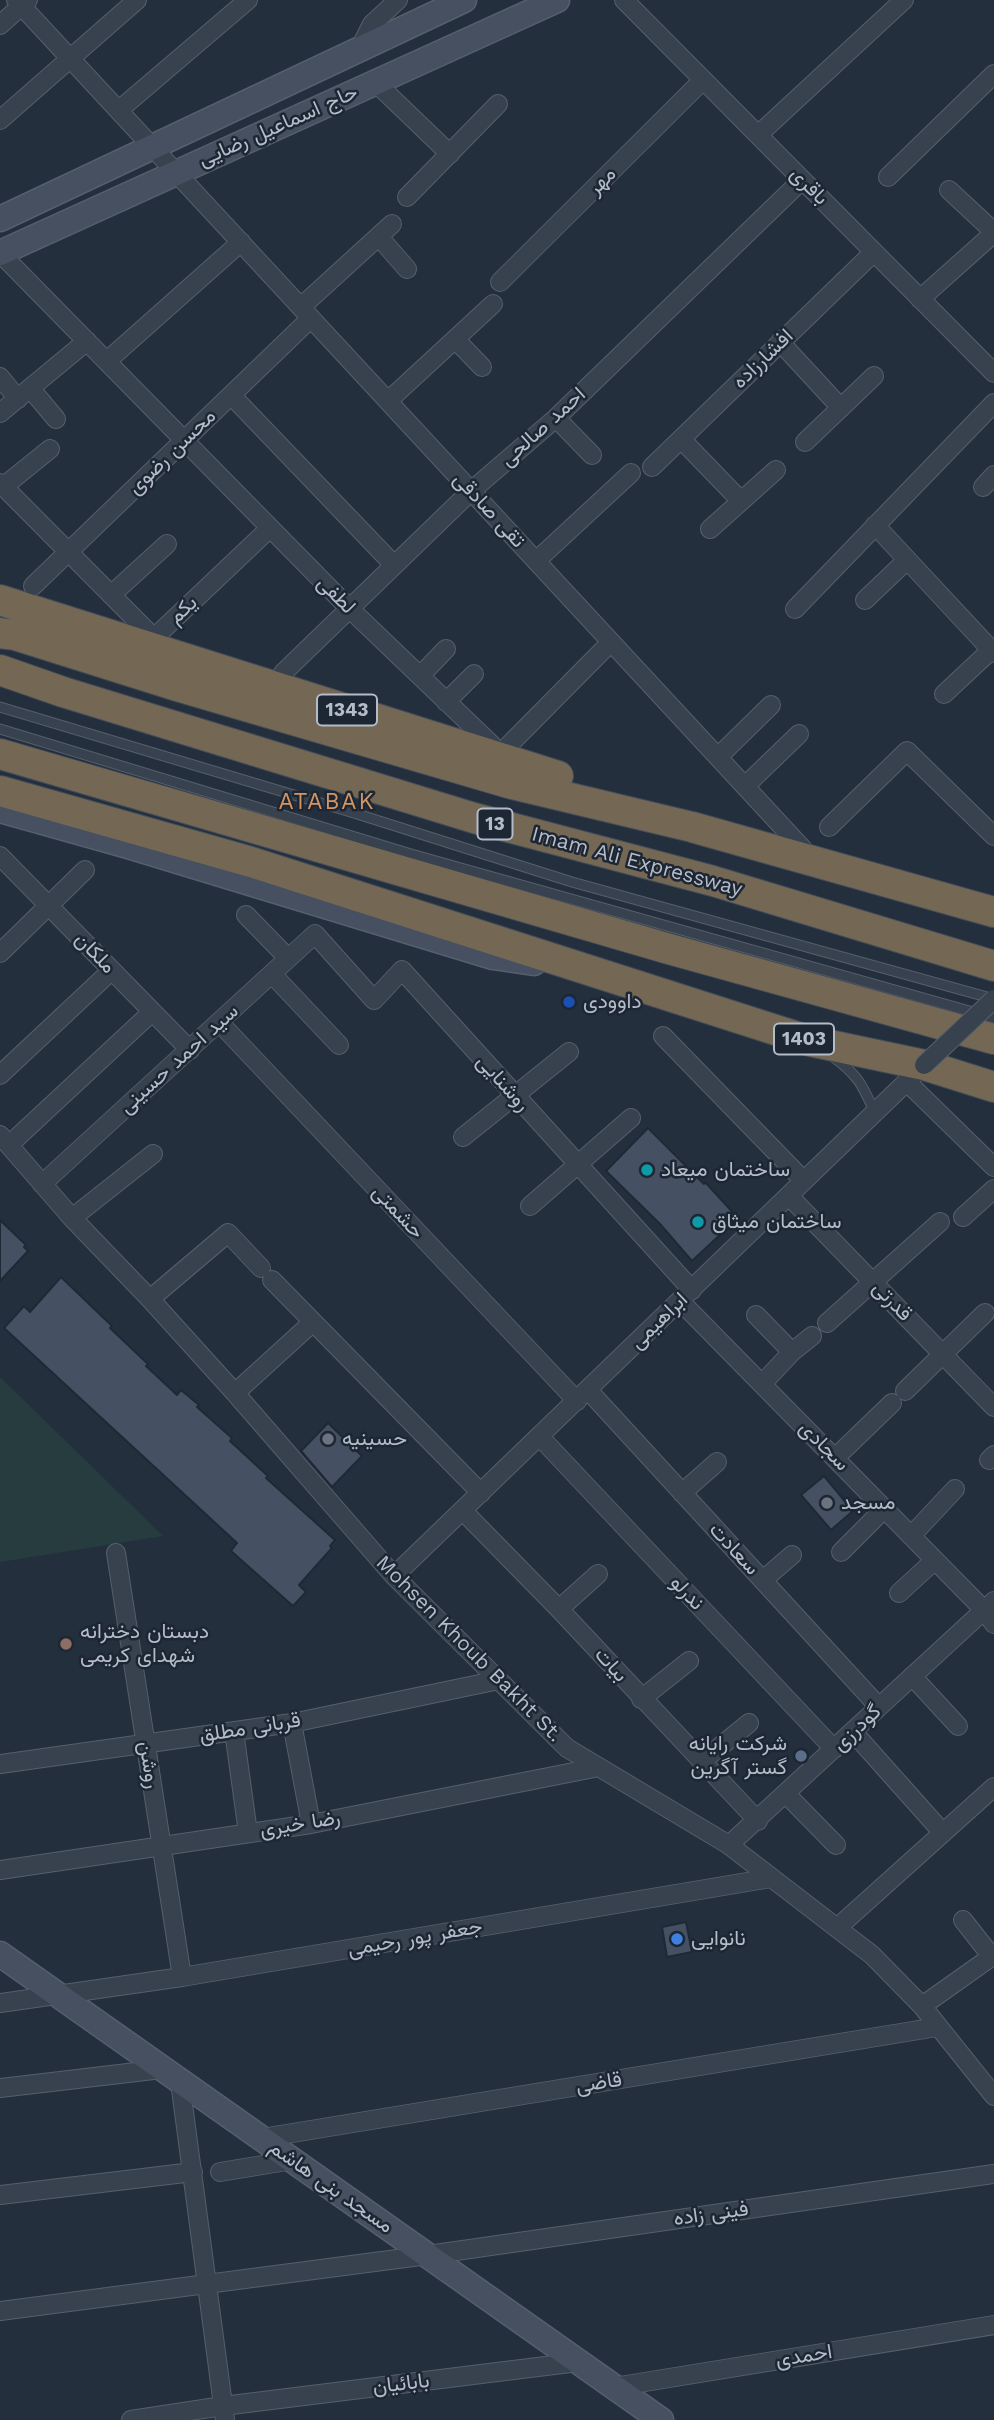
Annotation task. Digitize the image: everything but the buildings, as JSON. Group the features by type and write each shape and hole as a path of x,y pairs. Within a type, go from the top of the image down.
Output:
{"highway":[{"name":"1343","path":"0,600 588,785 692,827"},
{"name":"1343","path":"0,633 16,635 177,686 512,784 692,827"},
{"name":"Imam Ali Expressway","path":"0,670 63,692 474,818 713,881 994,966"},
{"path":"0,754 682,953 994,1039"},
{"path":"0,791 251,862 618,978"},
{"path":"692,827 994,912"},
{"name":"1403","path":"618,978 916,1074 994,1087"}],"main road":[{"name":"حاج اسماعیل رضایی","path":"0,219 464,0"},
{"name":"حاج اسماعیل رضایی","path":"0,253 557,0"},
{"path":"0,810 493,957 618,978"},
{"name":"مسجد بنی هاشم","path":"0,1954 661,2420"}],"street":[{"path":"0,120 137,0"},
{"path":"119,110 248,0"},
{"path":"359,50 372,24 398,0"},
{"name":"باقری","path":"624,0 994,373"},
{"path":"758,135 904,0"},
{"path":"0,25 22,2"},
{"name":"تقی صادقی","path":"22,2 70,58 803,849"},
{"path":"888,177 994,74"},
{"name":"مهر","path":"500,282 703,80"},
{"path":"375,82 450,153"},
{"path":"407,197 498,104"},
{"name":"احمد صالحی","path":"282,673 471,491 556,418 802,180"},
{"path":"920,299 994,232 949,190"},
{"name":"محسن رضوی","path":"33,586 231,395 392,223"},
{"path":"379,237 407,269"},
{"path":"107,361 241,242"},
{"name":"افشارزاده","path":"652,467 874,251"},
{"name":"لطفی","path":"0,253 349,608 446,702 500,746 611,642"},
{"path":"388,401 493,304"},
{"path":"455,339 482,367"},
{"path":"0,413 87,341"},
{"path":"780,342 841,408"},
{"path":"805,442 874,376"},
{"path":"0,377 56,419"},
{"path":"231,395 394,565"},
{"path":"794,609 994,403"},
{"path":"556,418 592,456"},
{"path":"681,439 741,501"},
{"path":"2,485 50,449"},
{"path":"710,529 776,470"},
{"path":"536,561 631,473"},
{"name":"یکم","path":"2,485 154,638 270,528"},
{"path":"875,526 993,652 944,694"},
{"path":"111,595 167,544"},
{"path":"865,600 907,559"},
{"path":"420,676 446,649"},
{"path":"446,702 474,674"},
{"path":"718,757 771,705"},
{"path":"744,786 799,734"},
{"path":"829,827 907,751 994,836"},
{"name":"ملکان","path":"0,856 190,1050"},
{"path":"0,953 85,870"},
{"path":"246,915 288,958"},
{"name":"سید احمد حسینی","path":"42,1184 315,934"},
{"name":"روشنایی","path":"315,934 374,1000 402,971 577,1164 686,1295"},
{"path":"0,1075 112,970"},
{"path":"272,974 339,1045"},
{"name":"ابراهیمی","path":"394,1576 994,999"},
{"path":"4,1140 152,1012"},
{"name":"حشمتی","path":"219,1023 582,1395"},
{"path":"663,1036 804,1181"},
{"path":"463,1137 569,1052"},
{"path":"916,1074 994,1167"},
{"path":"530,1206 631,1118"},
{"name":"Mohsen Khoub Bakht St.","path":"4,1140 72,1218 235,1393 394,1576 567,1748 729,1845 872,1955 922,2006 994,2096"},
{"path":"72,1218 153,1154"},
{"path":"963,1217 994,1189"},
{"name":"قدرتی","path":"789,1196 994,1407"},
{"path":"827,1323 940,1222"},
{"path":"150,1299 228,1233 481,1493"},
{"name":"سجادی","path":"686,1295 762,1384 935,1560 991,1612"},
{"path":"836,1457 985,1313"},
{"path":"756,1315 792,1352"},
{"path":"235,1393 313,1322"},
{"path":"762,1384 792,1352 812,1336"},
{"name":"سعادت","path":"582,1395 682,1493 879,1707"},
{"name":"ندرلو","path":"540,1437 834,1749"},
{"path":"682,1493 717,1462"},
{"path":"911,1535 955,1489"},
{"path":"841,1552 885,1508"},
{"name":"بیات","path":"463,1511 758,1821"},
{"name":"روشن","path":"116,1553 182,1977"},
{"path":"763,1580 792,1555"},
{"path":"899,1593 935,1560"},
{"path":"559,1609 598,1574"},
{"name":"گودرزی","path":"729,1845 912,1676 991,1612"},
{"path":"641,1699 689,1661"},
{"path":"912,1676 958,1726"},
{"name":"قربانی مطلق","path":"0,1764 292,1723 499,1680"},
{"path":"292,1723 311,1824"},
{"path":"701,1762 749,1723"},
{"path":"234,1731 248,1833"},
{"path":"853,1732 943,1833"},
{"name":"رضا خیری","path":"0,1870 311,1824 599,1767"},
{"path":"837,1928 994,1787"},
{"path":"786,1794 836,1845"},
{"name":"جعفر پور رحیمی","path":"0,2003 182,1977 771,1878"},
{"path":"922,2006 993,1956 963,1920"},
{"name":"قاضی","path":"261,2138 937,2027"},
{"path":"0,2088 171,2075 193,2172 224,2413"},
{"path":"220,2172 293,2160"},
{"path":"0,2195 193,2172"},
{"name":"فینی زاده","path":"0,2311 428,2255 994,2174"},
{"name":"احمدی","path":"614,2386 994,2325"},
{"name":"بابائیان","path":"131,2420 224,2413 578,2362"}],"lane":[{"path":"0,707 354,813 572,882 994,999"},
{"path":"0,729 411,854 994,1018"},
{"path":"810,1041 850,1069 861,1081 875,1113"}],"green space":[{"path":"0,1377 163,1536 0,1562"}],"place":[{"name":"داوودی","path":"569,1002"},
{"name":"ساختمان میعاد","path":"647,1170"},
{"name":"ساختمان میثاق","path":"698,1222"},
{"name":"حسینیه","path":"328,1439"},
{"name":"مسجد","path":"827,1503"},
{"name":"دبستان دخترانه شهدای کریمی","path":"66,1644"},
{"name":"شرکت رایانه گستر آگرین","path":"801,1756"},
{"name":"نانوایی","path":"677,1939"}],"district":[{"name":"ATABAK","path":"327,802"}]}
